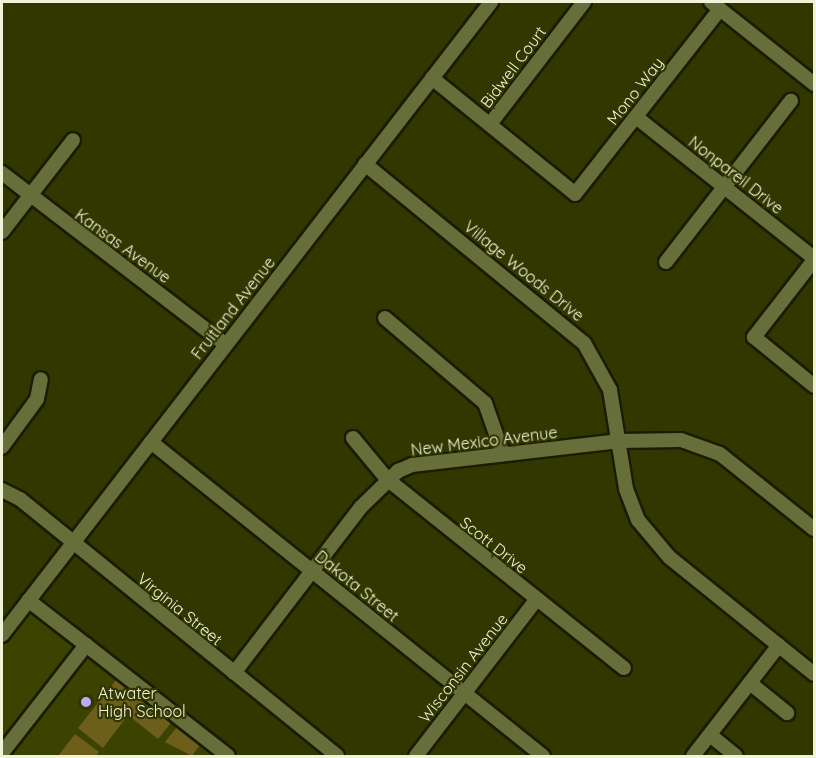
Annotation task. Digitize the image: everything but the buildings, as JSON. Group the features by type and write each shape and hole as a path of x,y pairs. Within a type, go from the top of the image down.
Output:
{"street":[{"name":"Fruitland Avenue","path":"2,635 491,2"},
{"name":"Bidwell Court","path":"490,124 584,2"},
{"path":"716,5 814,84"},
{"name":"Mono Way","path":"490,124 575,194 636,117 716,5"},
{"path":"432,78 490,124"},
{"path":"666,262 791,101"},
{"name":"Nonpareil Drive","path":"636,117 814,259"},
{"path":"2,231 73,140"},
{"name":"Village Woods Drive","path":"365,164 584,343 610,390 631,505 654,542 814,674"},
{"name":"Kansas Avenue","path":"2,173 226,345"},
{"path":"814,259 754,337 814,386"},
{"path":"385,318 485,403 503,454"},
{"path":"2,447 37,399 41,379"},
{"name":"Scott Drive","path":"353,438 387,479 624,668"},
{"name":"New Mexico Avenue","path":"234,673 312,571 387,479 412,465 620,441 681,440 720,454 814,529"},
{"name":"Dakota Street","path":"151,442 543,756"},
{"name":"Virginia Street","path":"2,490 73,543 337,756"},
{"name":"Wisconsin Avenue","path":"416,756 537,599"},
{"path":"28,600 228,756"},
{"path":"2,753 87,645"},
{"path":"693,756 779,645"},
{"path":"750,683 787,713"},
{"path":"710,735 736,756"}],"shaded area":[{"name":"Atwater High School","path":"40,597 237,756 2,756 2,647"}],"place":[{"name":"Atwater High School","path":"86,702"}]}
